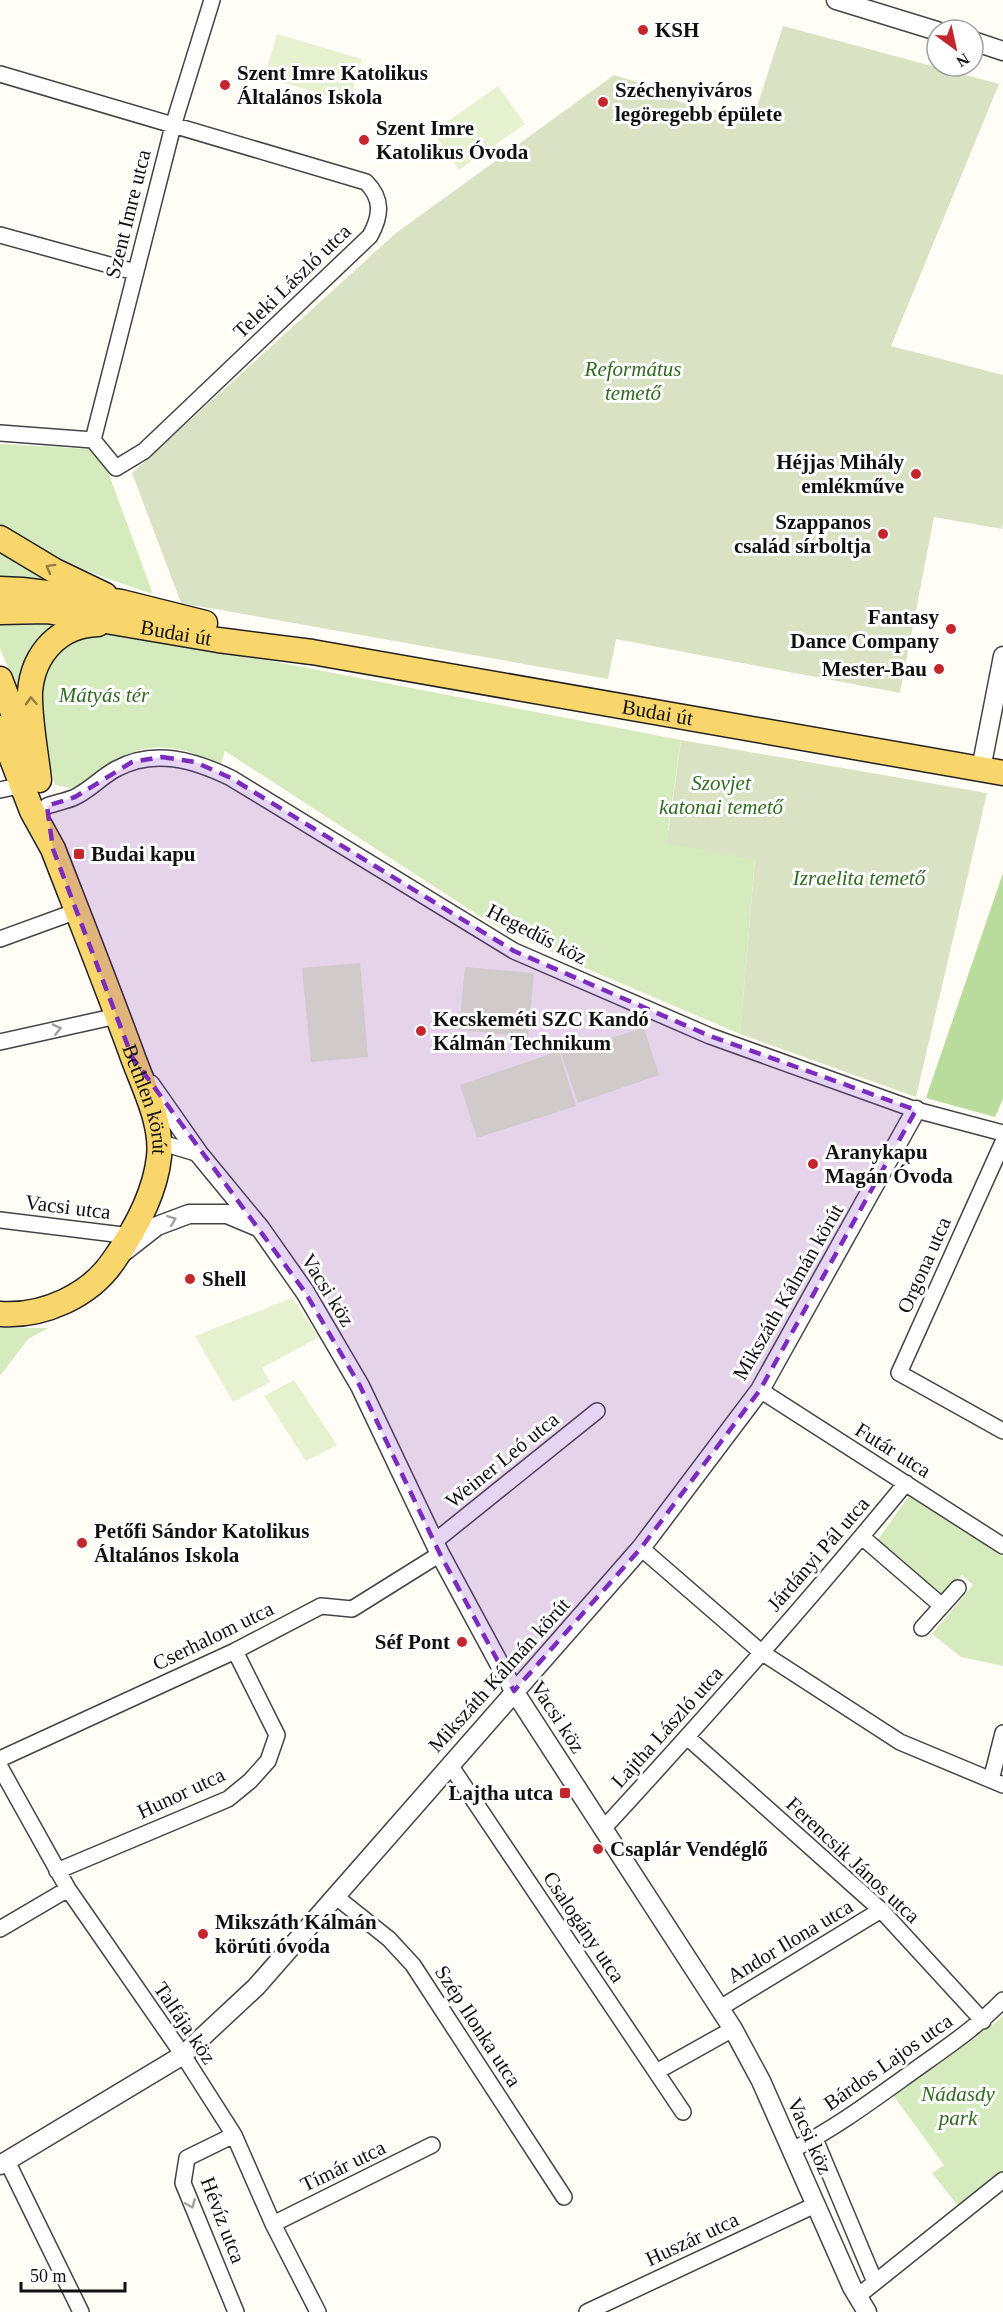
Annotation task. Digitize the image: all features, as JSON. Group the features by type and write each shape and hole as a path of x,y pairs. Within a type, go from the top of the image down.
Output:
{"main road":[{"path":"0,538 118,613"},
{"path":"0,589 21,590 118,613"},
{"path":"0,612 118,613"},
{"path":"20,785 30,694 41,656 58,636 118,613"},
{"name":"Budai út","path":"118,613 312,652 992,771"},
{"name":"Bethlen körút","path":"0,679 20,785 47,806 53,849"},
{"name":"Bethlen körút","path":"0,728 20,785 53,849 77,911 147,1096 159,1142 159,1157 139,1220 109,1267 86,1288 52,1307 14,1315 0,1314"}],"street":[{"name":"Szent Imre utca","path":"93,440 172,126 212,0"},
{"path":"836,0 925,27"},
{"path":"985,46 1003,51"},
{"name":"Teleki László utca","path":"0,74 366,182 374,190 379,203 378,221 370,236 144,451 116,468 93,440"},
{"path":"1,239 135,272"},
{"path":"0,432 93,440"},
{"path":"992,771 1003,656"},
{"name":"Hegedűs köz","path":"47,806 75,797 116,769 132,762 162,758 195,762 231,778 514,951 710,1036 916,1110 1002,1133"},
{"path":"0,939 77,911"},
{"path":"0,1042 117,1016"},
{"name":"Vacsi köz","path":"132,1057 169,1113 260,1228 305,1292 360,1386 437,1548 514,1691 733,2029 761,2081 852,2287 863,2304"},
{"name":"Mikszáth Kálmán körút","path":"3,2163 183,2055 256,1987 641,1548 759,1390 916,1110"},
{"name":"Orgona utca","path":"1002,1133 899,1373 1003,1431"},
{"path":"159,1142 200,1154"},
{"path":"109,1267 147,1232 168,1221 189,1214 226,1214 260,1228"},
{"name":"Vacsi utca","path":"1,1217 130,1236"},
{"name":"Futár utca","path":"759,1390 1003,1546"},
{"name":"Weiner Leó utca","path":"437,1548 597,1411"},
{"name":"Járdányi Pál utca","path":"761,1652 862,1538 906,1483"},
{"path":"862,1538 942,1606"},
{"name":"Cserhalom utca","path":"0,1759 235,1651 321,1606 352,1609 437,1548"},
{"path":"641,1548 761,1652 900,1742 997,1782 1003,1733"},
{"path":"922,1628 958,1588"},
{"name":"Hunor utca","path":"57,1871 228,1799 250,1781 268,1761 277,1735 235,1651"},
{"name":"Lajtha László utca","path":"603,1829 761,1652"},
{"name":"Ferencsik János utca","path":"687,1737 881,1910 983,2021"},
{"name":"Csalogány utca","path":"450,1765 683,2112"},
{"name":"Talfája köz","path":"0,1767 68,1889 183,2055 234,2135 273,2224 318,2312"},
{"path":"0,1929 68,1889"},
{"name":"Szép Ilonka utca","path":"335,1896 388,1939 413,1965 564,2198"},
{"name":"Andor Ilona utca","path":"720,2008 881,1910"},
{"name":"Bárdos Lajos utca","path":"792,2151 815,2139 983,2021 1003,2000"},
{"path":"656,2072 733,2029"},
{"name":"Hévíz utca","path":"234,2135 187,2158 183,2183 236,2312"},
{"path":"815,2139 874,2282"},
{"name":"Tímár utca","path":"273,2224 432,2145"},
{"path":"3,2163 81,2312"},
{"path":"863,2304 874,2282 1003,2180"},
{"name":"Huszár utca","path":"587,2312 815,2205"}],"highlighted area":[{"path":"162,757 195,762 231,778 514,951 710,1036 916,1110 760,1390 641,1548 514,1691 440,1554 360,1386 305,1292 132,1057 53,849 47,806 75,797 132,762"}],"green space":[{"name":"Református temető","path":"783,26 925,64 925,78 977,78 999,84 891,346 1003,375 1003,523 1002,529 934,517 900,693 616,639 608,679 181,603 132,473 396,233 614,75 671,93 669,99 753,119"},
{"path":"277,34 362,59 349,102 264,77"},
{"path":"498,86 525,124 459,170 433,132"},
{"path":"0,444 89,449 108,472 153,594 56,557 0,524"},
{"path":"0,553 50,584 0,580"},
{"path":"0,621 69,624 25,688 18,690 0,649"},
{"name":"Mátyás tér","path":"104,629 681,740 668,830 755,860 740,1034 583,967 489,922 225,751 221,764 178,749 144,749 111,762 75,789 55,785 42,732 38,700 52,654 61,645"},
{"name":"Izraelita temető","path":"681,740 987,793 916,1097 740,1034 755,860 667,843"},
{"path":"1003,873 1003,1099 995,1117 926,1098"},
{"path":"360,963 368,1057 311,1062 302,968"},
{"path":"465,967 534,973 528,1037 459,1030"},
{"path":"644,1028 659,1075 578,1103 561,1053"},
{"path":"559,1051 576,1106 477,1138 460,1085"},
{"path":"292,1298 319,1337 262,1368 270,1382 233,1402 195,1336"},
{"path":"0,1328 48,1328 28,1339 0,1376"},
{"path":"294,1380 337,1445 306,1461 264,1396"},
{"path":"909,1496 1003,1556 1003,1666 961,1657 932,1634 973,1585 962,1575 942,1596 877,1541"},
{"name":"Nádasdy park","path":"1003,2015 1003,2173 959,2207 932,2173 944,2165 893,2095"}],"place":[{"name":"KSH","path":"643,30"},
{"name":"Szent Imre Katolikus Általános Iskola","path":"225,85"},
{"name":"Széchenyiváros legöregebb épülete","path":"603,102"},
{"name":"Szent Imre Katolikus Óvoda","path":"364,140"},
{"name":"Héjjas Mihály emlékműve","path":"916,474"},
{"name":"Szappanos család sírboltja","path":"883,534"},
{"name":"Fantasy Dance Company","path":"951,629"},
{"name":"Mester-Bau","path":"939,669"},
{"name":"Budai kapu","path":"79,854"},
{"name":"Kecskeméti SZC Kandó Kálmán Technikum","path":"421,1031"},
{"name":"Aranykapu Magán Óvoda","path":"813,1164"},
{"name":"Shell","path":"190,1279"},
{"name":"Petőfi Sándor Katolikus Általános Iskola","path":"82,1543"},
{"name":"Séf Pont","path":"462,1642"},
{"name":"Lajtha utca","path":"565,1793"},
{"name":"Csaplár Vendéglő","path":"598,1849"},
{"name":"Mikszáth Kálmán körúti óvoda","path":"203,1934"}],"park label":[{"name":"Szovjet katonai temető","path":"721,795"}]}
